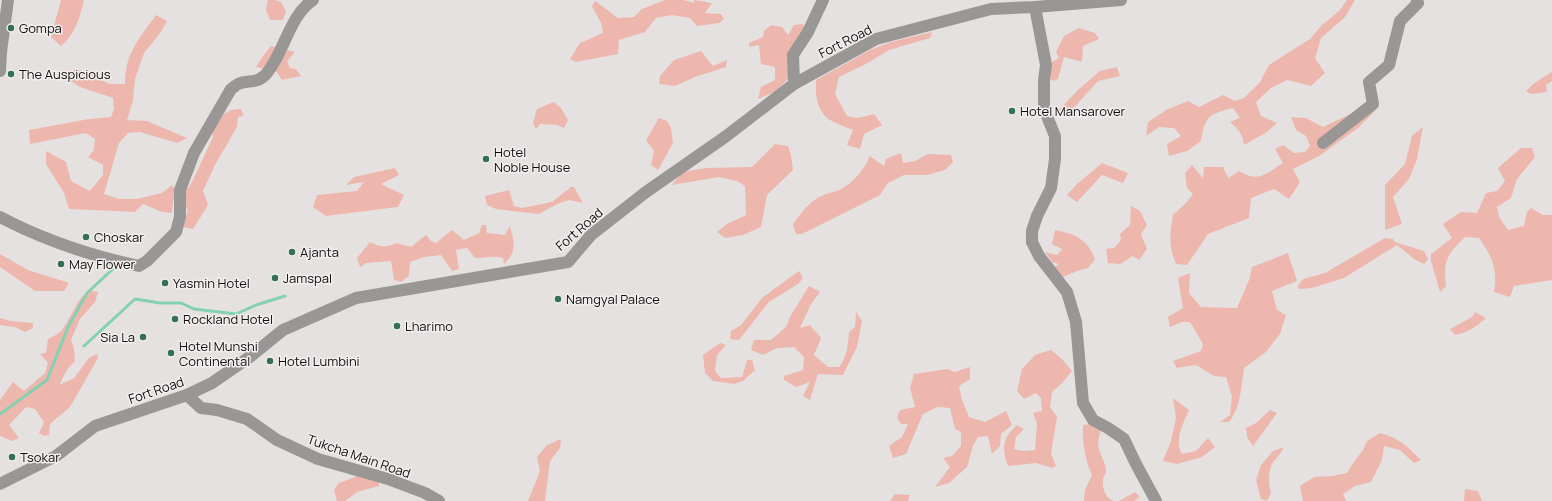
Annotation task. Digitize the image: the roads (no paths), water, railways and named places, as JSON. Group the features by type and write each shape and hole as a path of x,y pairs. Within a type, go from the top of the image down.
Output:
{"street":[{"path":"0,71 8,0"},
{"path":"0,217 30,231 107,259 138,266 147,261 176,232 180,217 180,190 194,153 231,89 239,83 257,81 266,74 277,57 294,22 307,4 313,0"},
{"path":"794,84 793,55 808,32 823,0"},
{"name":"Fort Road","path":"0,484 56,456 95,426 187,395 212,383 251,356 283,330 356,298 568,262 591,236 646,192 725,137 794,84 876,39 991,9 1121,0"},
{"path":"1323,143 1372,104 1369,82 1389,65 1400,21 1418,3 1417,0"},
{"path":"1035,7 1046,65 1044,80 1044,109 1055,136 1055,159 1051,188 1037,216 1032,231 1032,242 1039,256 1067,292 1076,322 1083,403 1093,420 1124,439 1156,501"},
{"name":"Tukcha Main Road","path":"187,395 201,408 217,410 247,419 277,440 318,459 388,479 428,494 439,501"}],"waterway":[{"path":"0,414 47,380 68,327 87,293 115,267"},
{"path":"84,346 135,299 160,303 181,303 194,309 236,314 256,305 285,296"}],"place":[{"name":"Gompa","path":"11,28"},
{"name":"The Auspicious","path":"11,74"},
{"name":"Hotel Mansarover","path":"1012,111"},
{"name":"Hotel Noble House","path":"486,159"},
{"name":"Choskar","path":"86,237"},
{"name":"Ajanta","path":"292,252"},
{"name":"May Flower","path":"61,264"},
{"name":"Jamspal","path":"275,278"},
{"name":"Yasmin Hotel","path":"165,283"},
{"name":"Namgyal Palace","path":"558,299"},
{"name":"Rockland Hotel","path":"175,319"},
{"name":"Lharimo","path":"397,326"},
{"name":"Sia La","path":"143,337"},
{"name":"Hotel Munshi Continental","path":"171,353"},
{"name":"Hotel Lumbini","path":"270,361"},
{"name":"Tsokar","path":"12,457"}]}
